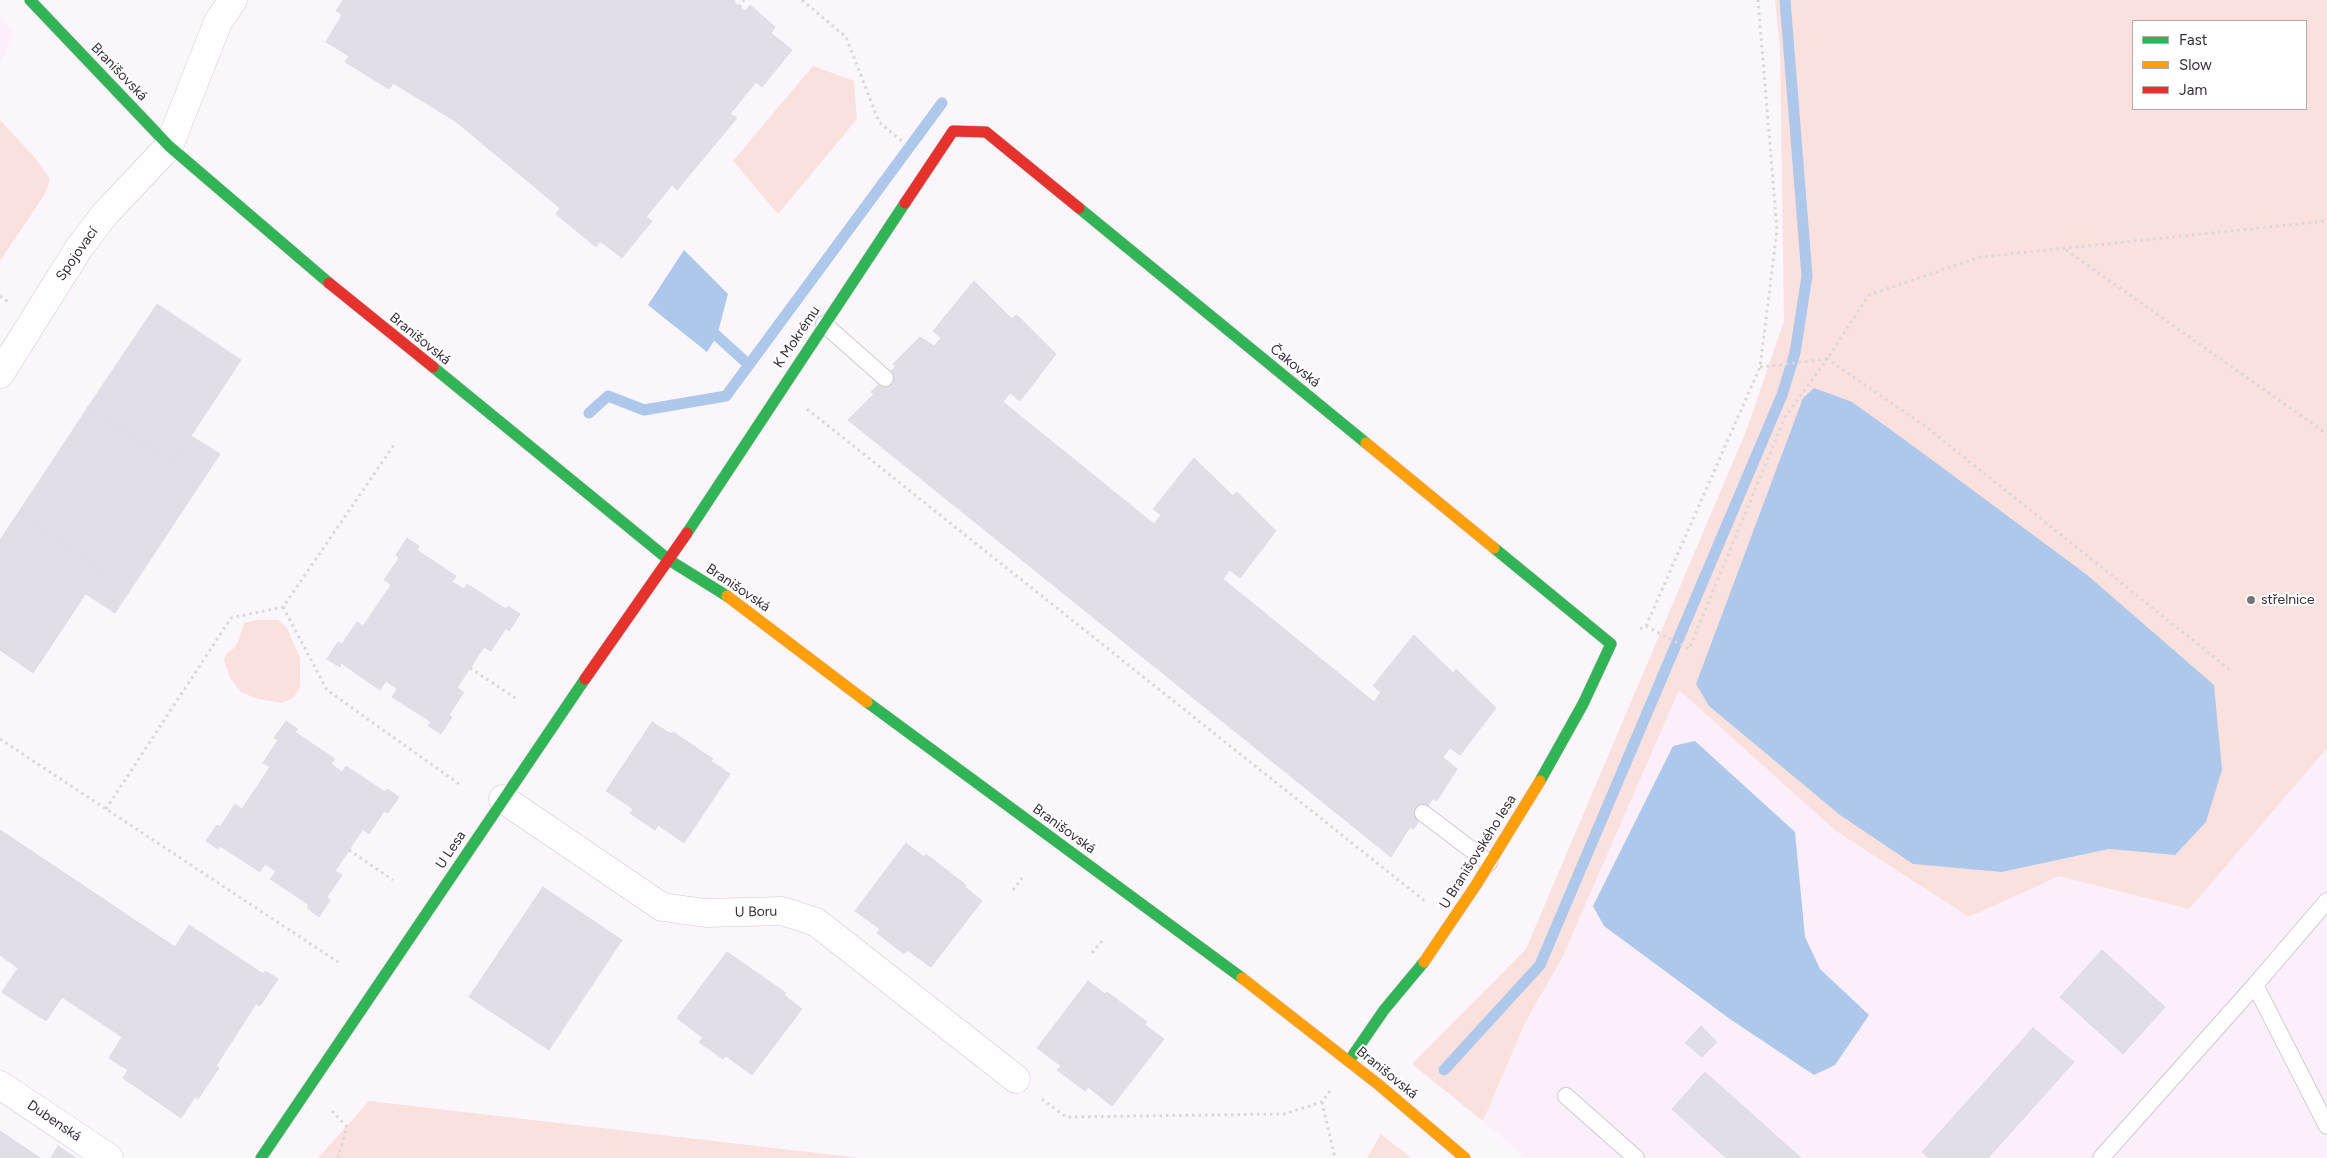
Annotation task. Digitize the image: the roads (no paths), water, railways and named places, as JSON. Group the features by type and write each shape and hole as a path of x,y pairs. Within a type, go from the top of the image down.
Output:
{"street":[{"name":"Branišovská","path":"30,0 169,146 292,252 669,560 736,602 881,712 1286,1011 1465,1158"},
{"path":"169,146 218,22 233,0"},
{"name":"K Mokrému","path":"669,560 953,131"},
{"name":"Čakovská","path":"953,131 986,132 1611,644"},
{"name":"Spojovací","path":"0,374 79,248 105,214 169,146"},
{"name":"U Lesa","path":"261,1158 594,664 669,560"},
{"name":"U Branišovského lesa","path":"1349,1061 1384,1010 1433,951 1452,923 1554,757 1583,704 1611,644"},
{"name":"U Boru","path":"504,800 662,906 706,913 782,911 816,922 1016,1079"},
{"name":"Dubenská","path":"0,1085 109,1158"}],"lane":[{"path":"824,324 885,378"},
{"path":"1423,813 1489,863"},
{"path":"2101,1158 2327,901"},
{"path":"2255,985 2327,1126"},
{"path":"1566,1096 1636,1158"}],"water":[{"path":"684,250 728,294 717,336 707,352 648,305"},
{"path":"1814,388 1852,402 2086,574 2214,685 2222,770 2206,822 2175,855 2109,849 2002,872 1913,864 1840,815 1709,706 1696,684 1803,398"},
{"path":"1695,741 1795,832 1805,937 1820,969 1869,1015 1835,1065 1814,1075 1730,1019 1604,926 1593,906 1673,746"}],"waterway":[{"path":"1444,1070 1540,965 1782,395 1795,353 1807,276 1785,0"},
{"path":"589,413 608,396 644,410 726,396 942,103"},
{"path":"706,326 749,365"}],"place":[{"name":"střelnice","path":"2251,600"}]}
